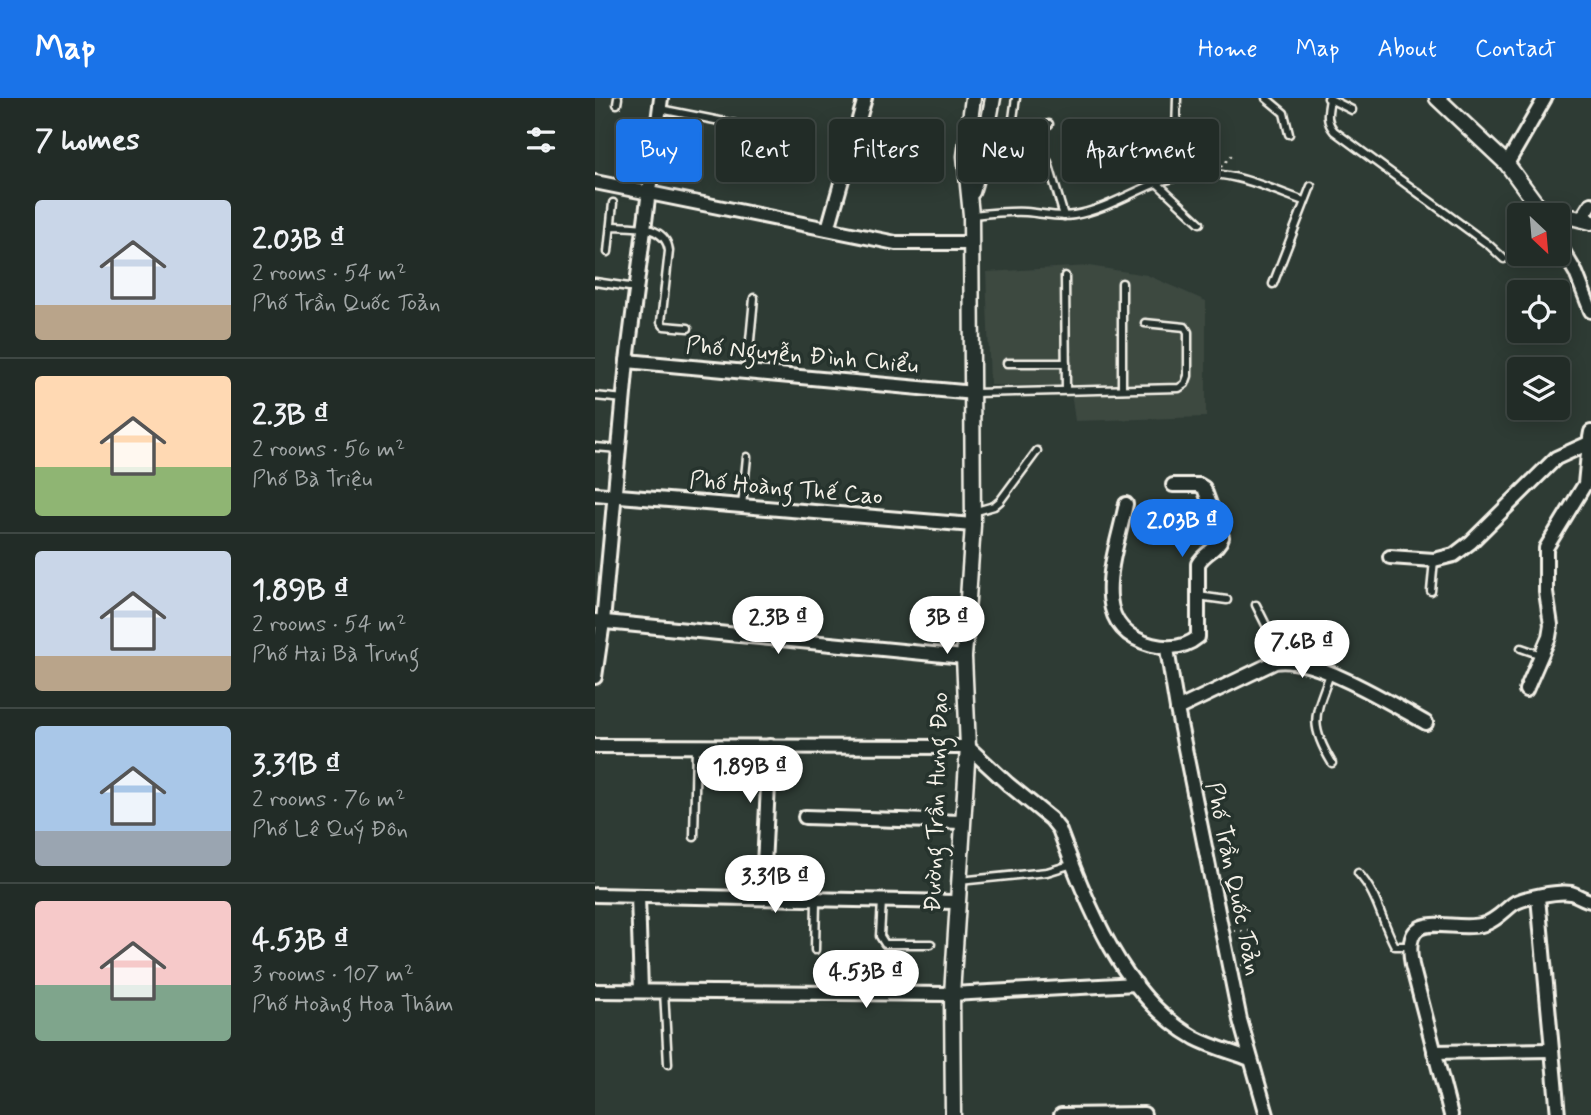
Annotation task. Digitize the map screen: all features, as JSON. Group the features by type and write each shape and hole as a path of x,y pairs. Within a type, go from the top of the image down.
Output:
{"street":[{"path":"828,229 865,98"},
{"name":"Đường Trần Hưng Đạo","path":"953,1115 951,994 968,747 964,657 974,518 971,196 965,156 973,98"},
{"name":"Đường Trần Hưng Đạo","path":"989,119 993,98"},
{"path":"1437,98 1507,164 1535,203"},
{"path":"1507,164 1545,98"},
{"path":"595,677 627,361 661,104"},
{"path":"595,182 896,243 971,243"},
{"name":"Đường Trần Hưng Đạo","path":"971,196 975,182"},
{"path":"1586,220 1591,205"},
{"path":"1570,264 1591,311"},
{"name":"Phố Nguyễn Đình Chiểu","path":"627,361 974,393"},
{"path":"1390,557 1434,560 1454,555 1471,542 1556,458 1590,437"},
{"path":"1526,690 1549,637 1551,625 1546,592 1546,548 1585,484 1590,437"},
{"path":"1126,505 1110,582 1109,605 1115,621 1124,633 1137,641 1167,649 1191,643 1198,636 1198,564 1201,557 1220,545 1222,537 1204,488 1199,485 1173,485"},
{"name":"Phố Hoàng Thế Cao","path":"595,494 742,506 974,518"},
{"path":"599,622 964,657"},
{"name":"Phố Trần Quốc Toản","path":"1167,649 1229,965 1250,1059 1267,1115"},
{"path":"1177,709 1275,662 1289,659 1366,690 1426,723"},
{"path":"595,746 968,747 1059,829 1100,928 1136,984 1166,1018 1196,1038 1250,1059"},
{"path":"764,865 770,746"},
{"path":"805,817 962,822"},
{"path":"1451,1115 1408,946 1412,934 1418,928 1433,923 1481,925 1517,901 1564,892 1591,901"},
{"path":"595,895 956,902"},
{"path":"638,896 641,991"},
{"path":"1538,897 1558,1115"},
{"path":"595,990 951,994 1136,984"},
{"path":"1434,1052 1551,1050"},
{"path":"1061,1115 1143,1114"}],"lane":[{"path":"1012,119 1016,98"},
{"path":"1176,119 1177,98"},
{"path":"1266,98 1284,114 1289,134"},
{"path":"1352,110 1329,98 1327,116 1334,131 1504,259"},
{"path":"661,104 716,119"},
{"path":"1048,162 1064,216"},
{"path":"1219,174 1234,176 1304,201"},
{"path":"971,215 1014,211 1064,216 1092,211 1160,182"},
{"path":"1157,183 1201,223"},
{"path":"1273,284 1311,186"},
{"path":"608,252 613,203"},
{"path":"611,226 643,228 663,236 668,242 668,278 661,322 664,326 688,328"},
{"path":"1065,276 1066,390"},
{"path":"595,282 636,288"},
{"path":"1122,283 1122,389"},
{"path":"747,372 754,298"},
{"path":"974,393 1179,387 1185,384 1188,376 1188,332 1185,327 1145,323"},
{"path":"1007,363 1066,363"},
{"path":"595,396 624,399"},
{"path":"595,447 619,449"},
{"path":"974,518 1000,501 1037,451"},
{"path":"742,506 747,457"},
{"path":"1431,591 1434,560"},
{"path":"1198,596 1227,600"},
{"path":"1257,605 1271,634 1275,662"},
{"path":"1521,648 1541,655"},
{"path":"1329,674 1316,712 1315,725 1319,742 1332,763"},
{"path":"694,837 696,746"},
{"path":"957,881 1047,872 1073,864"},
{"path":"1358,873 1374,894 1395,946 1408,946"},
{"path":"814,950 816,900"},
{"path":"882,901 880,936 885,944 931,944"},
{"path":"664,991 668,1064"}],"path":[{"path":"1219,169 1232,155"},
{"path":"1222,930 1255,931"},
{"path":"1229,965 1257,964"}],"shaded area":[{"path":"1089,266 1147,275 1206,301 1206,417 1075,421 1070,386 990,385 986,272"}]}
